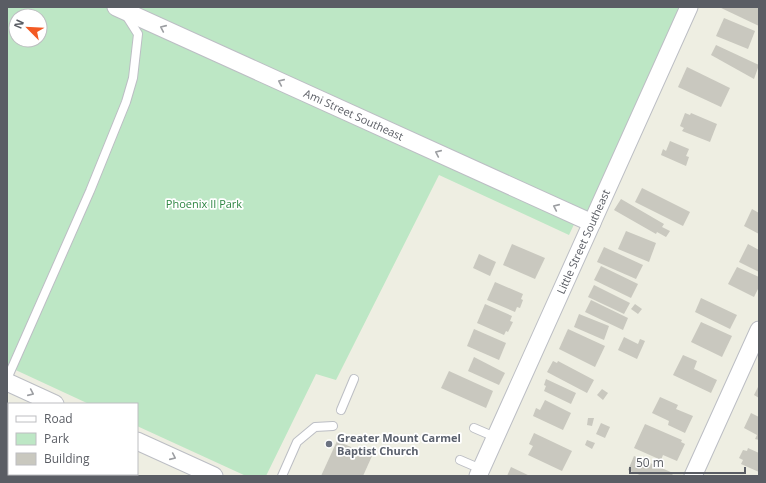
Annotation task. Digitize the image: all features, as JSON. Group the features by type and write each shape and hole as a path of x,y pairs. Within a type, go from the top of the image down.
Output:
{"street":[{"name":"Little Street Southeast","path":"479,472 689,7"},
{"name":"Ami Street Southeast","path":"119,9 592,223"},
{"path":"693,476 759,330"},
{"path":"7,382 53,403"},
{"path":"138,443 214,476"}],"lane":[{"path":"7,379 90,191 126,102 133,78 138,34 119,9"},
{"path":"341,410 354,378"},
{"path":"282,476 297,442 315,427 333,426"},
{"path":"474,428 495,437"},
{"path":"460,460 479,472"}],"green space":[{"name":"Phoenix II Park","path":"7,7 686,7 584,221 577,218 569,235 439,175 336,380 316,374 266,476 246,476 138,426 138,403 87,403 7,366"}],"building":[{"path":"719,7 759,7 759,26"},
{"path":"724,18 755,31 748,49 716,36"},
{"path":"716,45 759,65 754,79 711,55"},
{"path":"687,67 730,88 721,107 678,87"},
{"path":"685,113 690,115 691,113 717,124 710,142 682,131 684,128 680,126"},
{"path":"670,141 689,149 686,156 689,157 686,166 661,155 663,149 666,151"},
{"path":"642,188 690,212 683,226 635,202"},
{"path":"621,199 664,224 662,227 670,231 666,237 657,232 656,234 614,210"},
{"path":"752,209 759,213 759,234 744,226"},
{"path":"626,231 656,243 649,262 618,249"},
{"path":"512,244 545,258 535,279 503,265"},
{"path":"748,244 759,250 759,272 739,262"},
{"path":"604,247 643,265 636,279 597,262"},
{"path":"479,254 496,262 490,276 473,268"},
{"path":"601,266 638,284 631,298 594,280"},
{"path":"737,267 759,277 759,287 754,297 728,284"},
{"path":"495,282 523,294 521,299 523,300 520,308 517,307 515,312 487,300"},
{"path":"594,285 630,303 624,314 588,297"},
{"path":"701,298 737,315 730,329 695,312"},
{"path":"591,300 628,318 623,330 585,312"},
{"path":"485,304 512,316 510,321 513,322 508,332 506,331 504,335 477,323"},
{"path":"635,304 642,309 638,314 631,309"},
{"path":"579,314 609,326 604,340 574,327"},
{"path":"701,322 732,336 722,357 691,342"},
{"path":"474,329 506,343 499,360 467,346"},
{"path":"568,329 605,346 595,367 559,349"},
{"path":"624,337 638,344 640,339 645,341 637,359 618,350"},
{"path":"683,355 697,361 694,369 717,380 711,393 673,375"},
{"path":"474,357 505,373 499,385 468,371"},
{"path":"553,361 557,363 558,361 594,380 587,393 547,372"},
{"path":"449,371 493,391 486,408 441,388"},
{"path":"546,379 576,393 571,404 544,391"},
{"path":"759,385 759,398 754,395"},
{"path":"602,389 608,393 603,400 597,395"},
{"path":"660,397 678,405 676,409 693,416 685,433 668,425 669,421 652,413"},
{"path":"545,400 571,413 563,430 533,416 536,408 540,410"},
{"path":"7,411 8,411 8,432 7,434"},
{"path":"751,413 759,417 759,440 755,439 757,435 744,428"},
{"path":"588,418 594,418 592,426 587,425"},
{"path":"601,423 610,427 605,438 596,434"},
{"path":"645,424 682,440 681,442 685,444 677,461 663,455 661,460 634,448"},
{"path":"534,433 572,451 562,471 528,455 533,446 529,444"},
{"path":"587,440 595,443 592,449 585,445"},
{"path":"337,441 372,456 363,476 321,476"},
{"path":"748,448 759,453 759,472 741,464 743,460 739,458 743,450 747,451"},
{"path":"634,456 673,473 672,476 642,476 628,470"},
{"path":"511,467 530,476 507,476"},
{"path":"56,475 71,475 71,476"},
{"path":"77,475 96,475 96,476"}],"place":[{"name":"Greater Mount Carmel Baptist Church","path":"329,444"}]}
